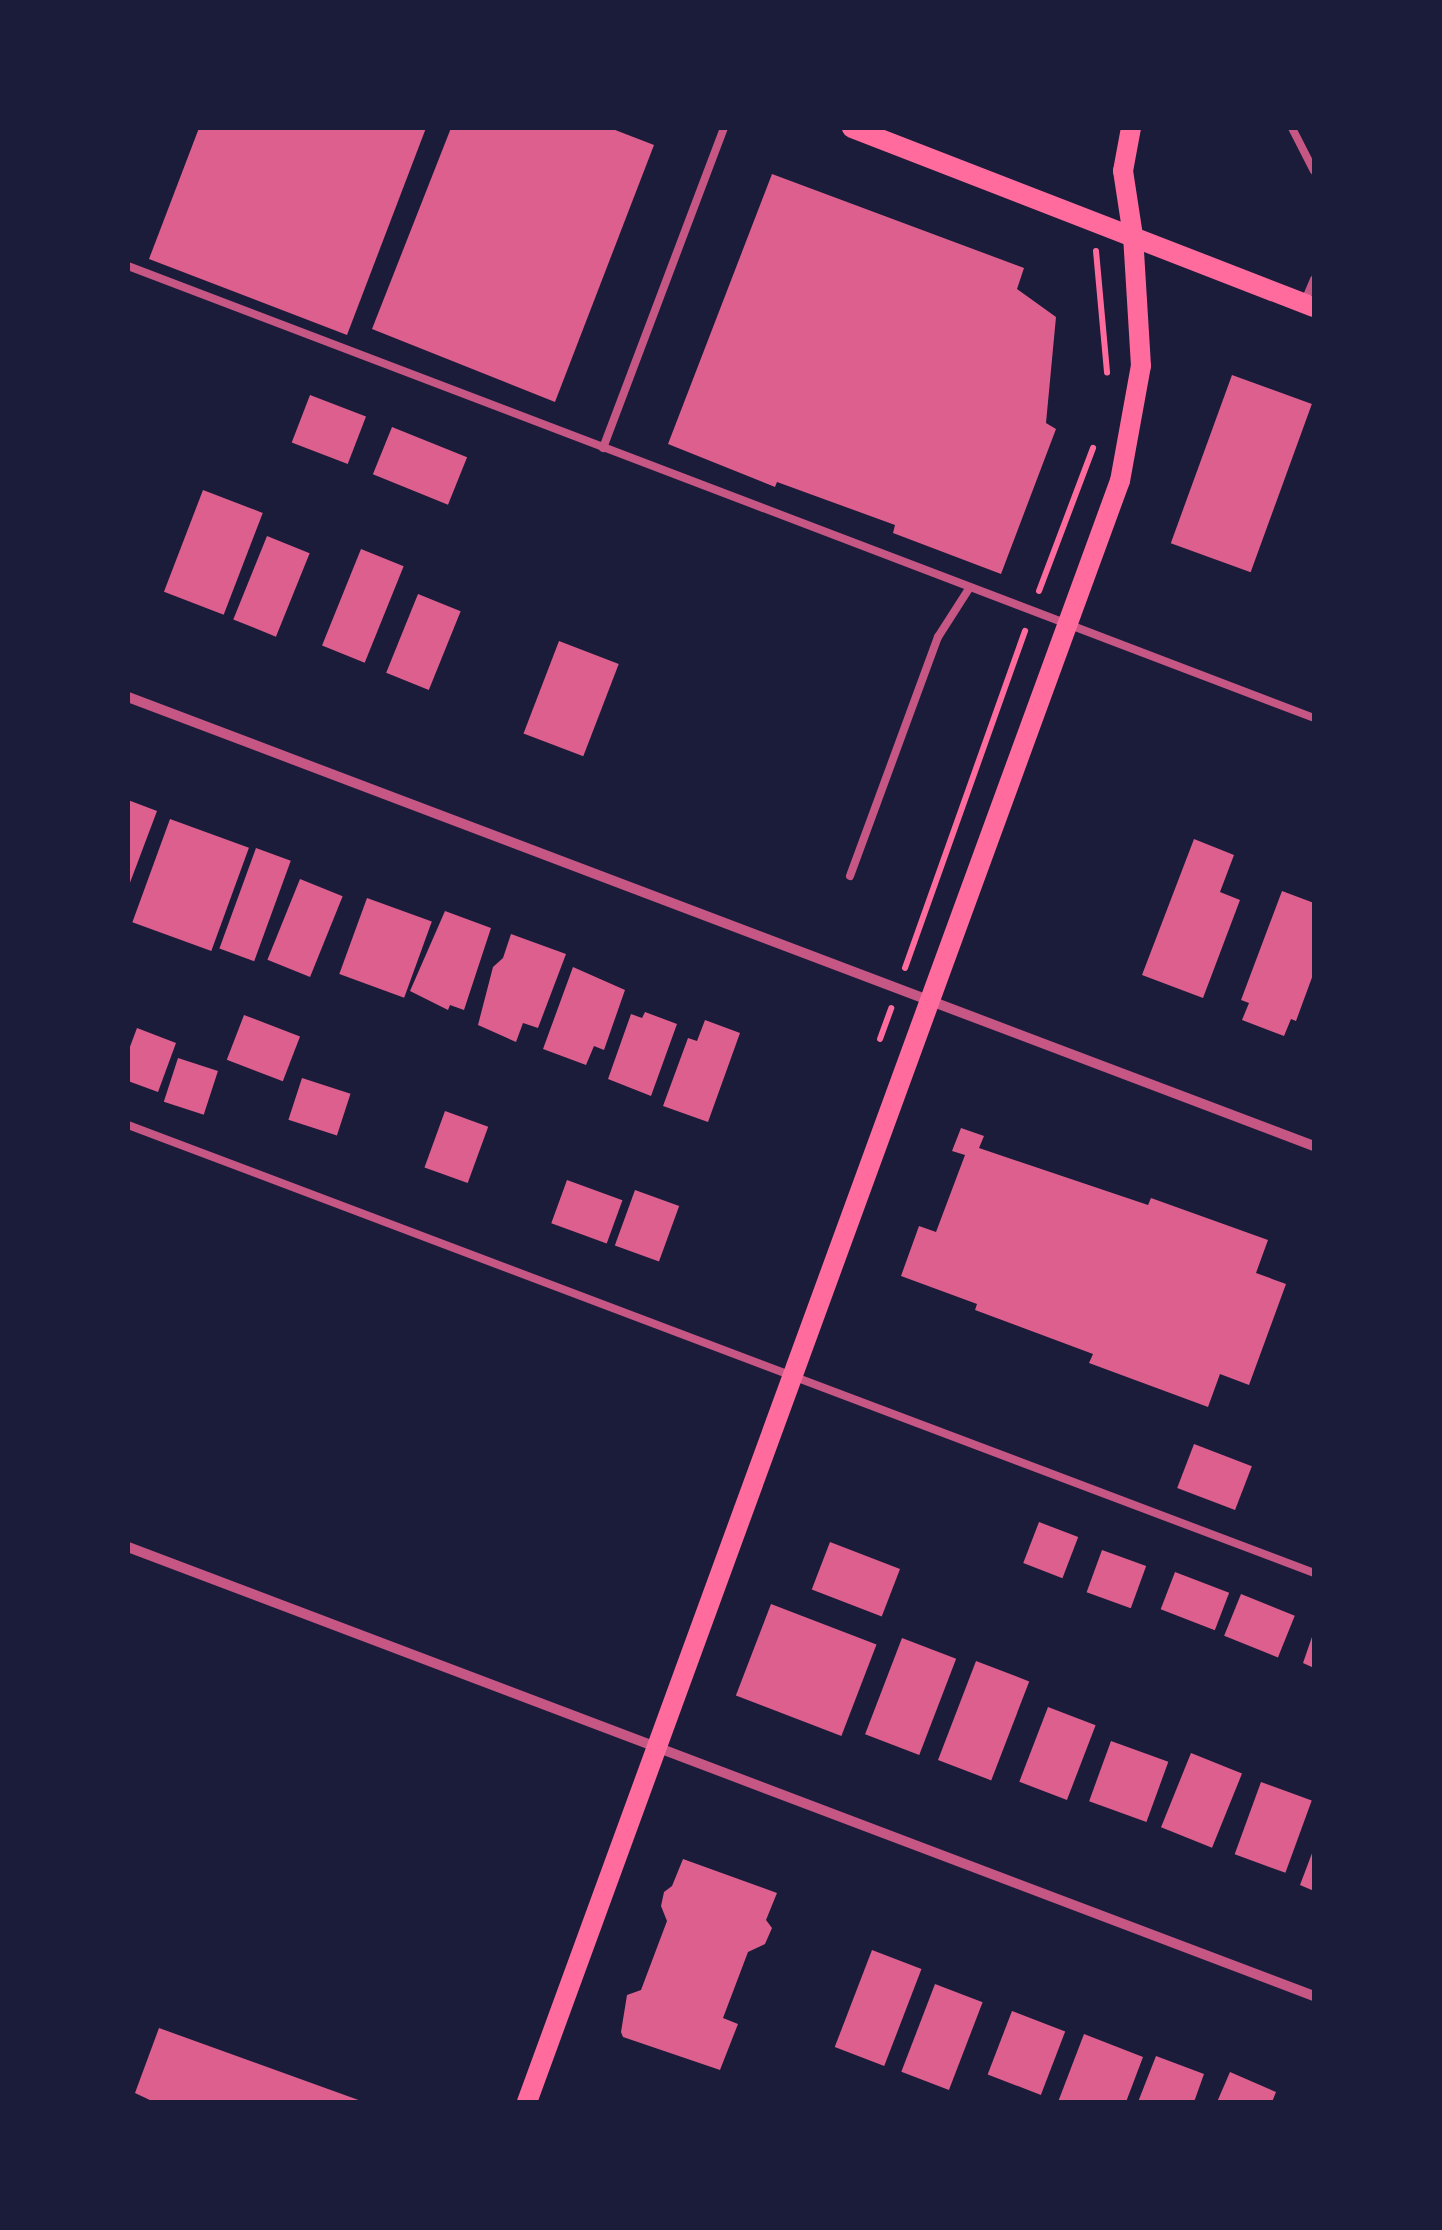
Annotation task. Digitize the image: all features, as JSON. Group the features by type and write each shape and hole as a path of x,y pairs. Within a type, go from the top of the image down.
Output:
{"main road":[{"path":"852,128 1309,305"},
{"path":"527,2102 1120,481 1135,414 1140,366 1132,236 1123,171 1132,128"}],"street":[{"path":"128,697 1314,1146"},
{"path":"128,1547 1314,1996"}],"lane":[{"path":"602,448 724,128"},
{"path":"1292,128 1314,171"},
{"path":"128,266 1314,718"},
{"path":"1309,305 1314,279"},
{"path":"850,876 938,638 970,587"},
{"path":"128,1125 1314,1573"}],"path":[{"path":"1091,220 1101,288 1106,389"},
{"path":"875,1054 1098,437"}],"building":[{"path":"199,128 426,128 347,335 149,259"},
{"path":"451,128 610,128 654,145 555,402 372,329"},
{"path":"772,174 1024,268 1017,289 1056,317 1046,423 1056,429 1001,574 893,533 895,525 777,482 775,487 668,444"},
{"path":"1232,375 1312,404 1251,572 1171,543"},
{"path":"310,395 366,417 348,464 292,443"},
{"path":"392,427 467,457 448,505 373,474"},
{"path":"203,490 263,513 224,615 164,592"},
{"path":"267,536 310,553 276,637 233,619"},
{"path":"361,549 404,566 365,663 322,645"},
{"path":"418,594 461,611 429,690 386,673"},
{"path":"559,641 619,664 583,756 524,733"},
{"path":"128,800 157,811 128,888"},
{"path":"170,819 249,848 211,951 132,922"},
{"path":"1194,839 1234,855 1220,892 1240,900 1203,998 1142,975"},
{"path":"256,848 291,861 254,961 219,949"},
{"path":"300,879 343,896 310,977 267,960"},
{"path":"1282,891 1314,903 1314,972 1296,1021 1291,1019 1284,1036 1242,1020 1249,1003 1241,1000"},
{"path":"367,898 432,922 404,998 339,974"},
{"path":"445,911 491,928 464,1010 450,1005 448,1010 410,991"},
{"path":"511,934 566,954 538,1028 523,1023 516,1042 478,1025 493,967 503,958"},
{"path":"573,967 625,990 604,1050 594,1046 586,1065 543,1049"},
{"path":"645,1012 677,1024 651,1096 608,1079 631,1014 642,1018"},
{"path":"244,1015 300,1037 283,1081 227,1060"},
{"path":"705,1020 740,1033 708,1122 663,1106 688,1038 697,1041"},
{"path":"137,1028 176,1043 158,1092 128,1081 128,1052"},
{"path":"178,1058 218,1071 204,1115 164,1102"},
{"path":"302,1078 351,1094 337,1136 288,1120"},
{"path":"445,1111 488,1127 468,1183 424,1167"},
{"path":"961,1128 984,1136 979,1148 1148,1205 1151,1198 1268,1240 1256,1273 1286,1284 1249,1385 1220,1374 1208,1407 1089,1363 1093,1354 975,1310 977,1304 901,1276 919,1226 936,1232 965,1155 952,1151"},
{"path":"567,1180 622,1200 607,1243 551,1223"},
{"path":"635,1190 679,1206 659,1262 615,1245"},
{"path":"1194,1444 1252,1466 1235,1510 1177,1488"},
{"path":"1039,1522 1078,1537 1062,1578 1023,1563"},
{"path":"830,1542 900,1569 882,1616 812,1590"},
{"path":"1102,1550 1146,1566 1131,1608 1087,1592"},
{"path":"1175,1572 1229,1593 1215,1630 1161,1609"},
{"path":"1241,1594 1295,1616 1278,1657 1224,1636"},
{"path":"771,1604 876,1644 841,1736 736,1695"},
{"path":"1314,1631 1314,1668 1303,1663"},
{"path":"902,1638 956,1659 919,1755 865,1734"},
{"path":"976,1661 1029,1681 991,1780 938,1760"},
{"path":"1048,1707 1096,1725 1067,1800 1019,1782"},
{"path":"1111,1741 1168,1762 1146,1822 1089,1801"},
{"path":"1191,1753 1242,1774 1212,1848 1161,1827"},
{"path":"1261,1782 1312,1800 1285,1873 1235,1854"},
{"path":"1314,1848 1314,1891 1300,1885"},
{"path":"683,1859 777,1893 766,1920 772,1928 765,1944 748,1952 723,2018 738,2024 720,2070 623,2037 621,2032 627,1995 641,1990 667,1921 661,1906 664,1892 672,1886"},
{"path":"872,1950 921,1969 884,2066 835,2047"},
{"path":"935,1984 983,2002 949,2090 901,2072"},
{"path":"1012,2011 1065,2031 1041,2095 988,2074"},
{"path":"159,2028 364,2102 154,2102 135,2093"},
{"path":"1084,2034 1143,2057 1126,2102 1058,2102"},
{"path":"1156,2056 1204,2074 1194,2102 1138,2102"},
{"path":"1230,2072 1276,2092 1272,2102 1217,2102"}]}
